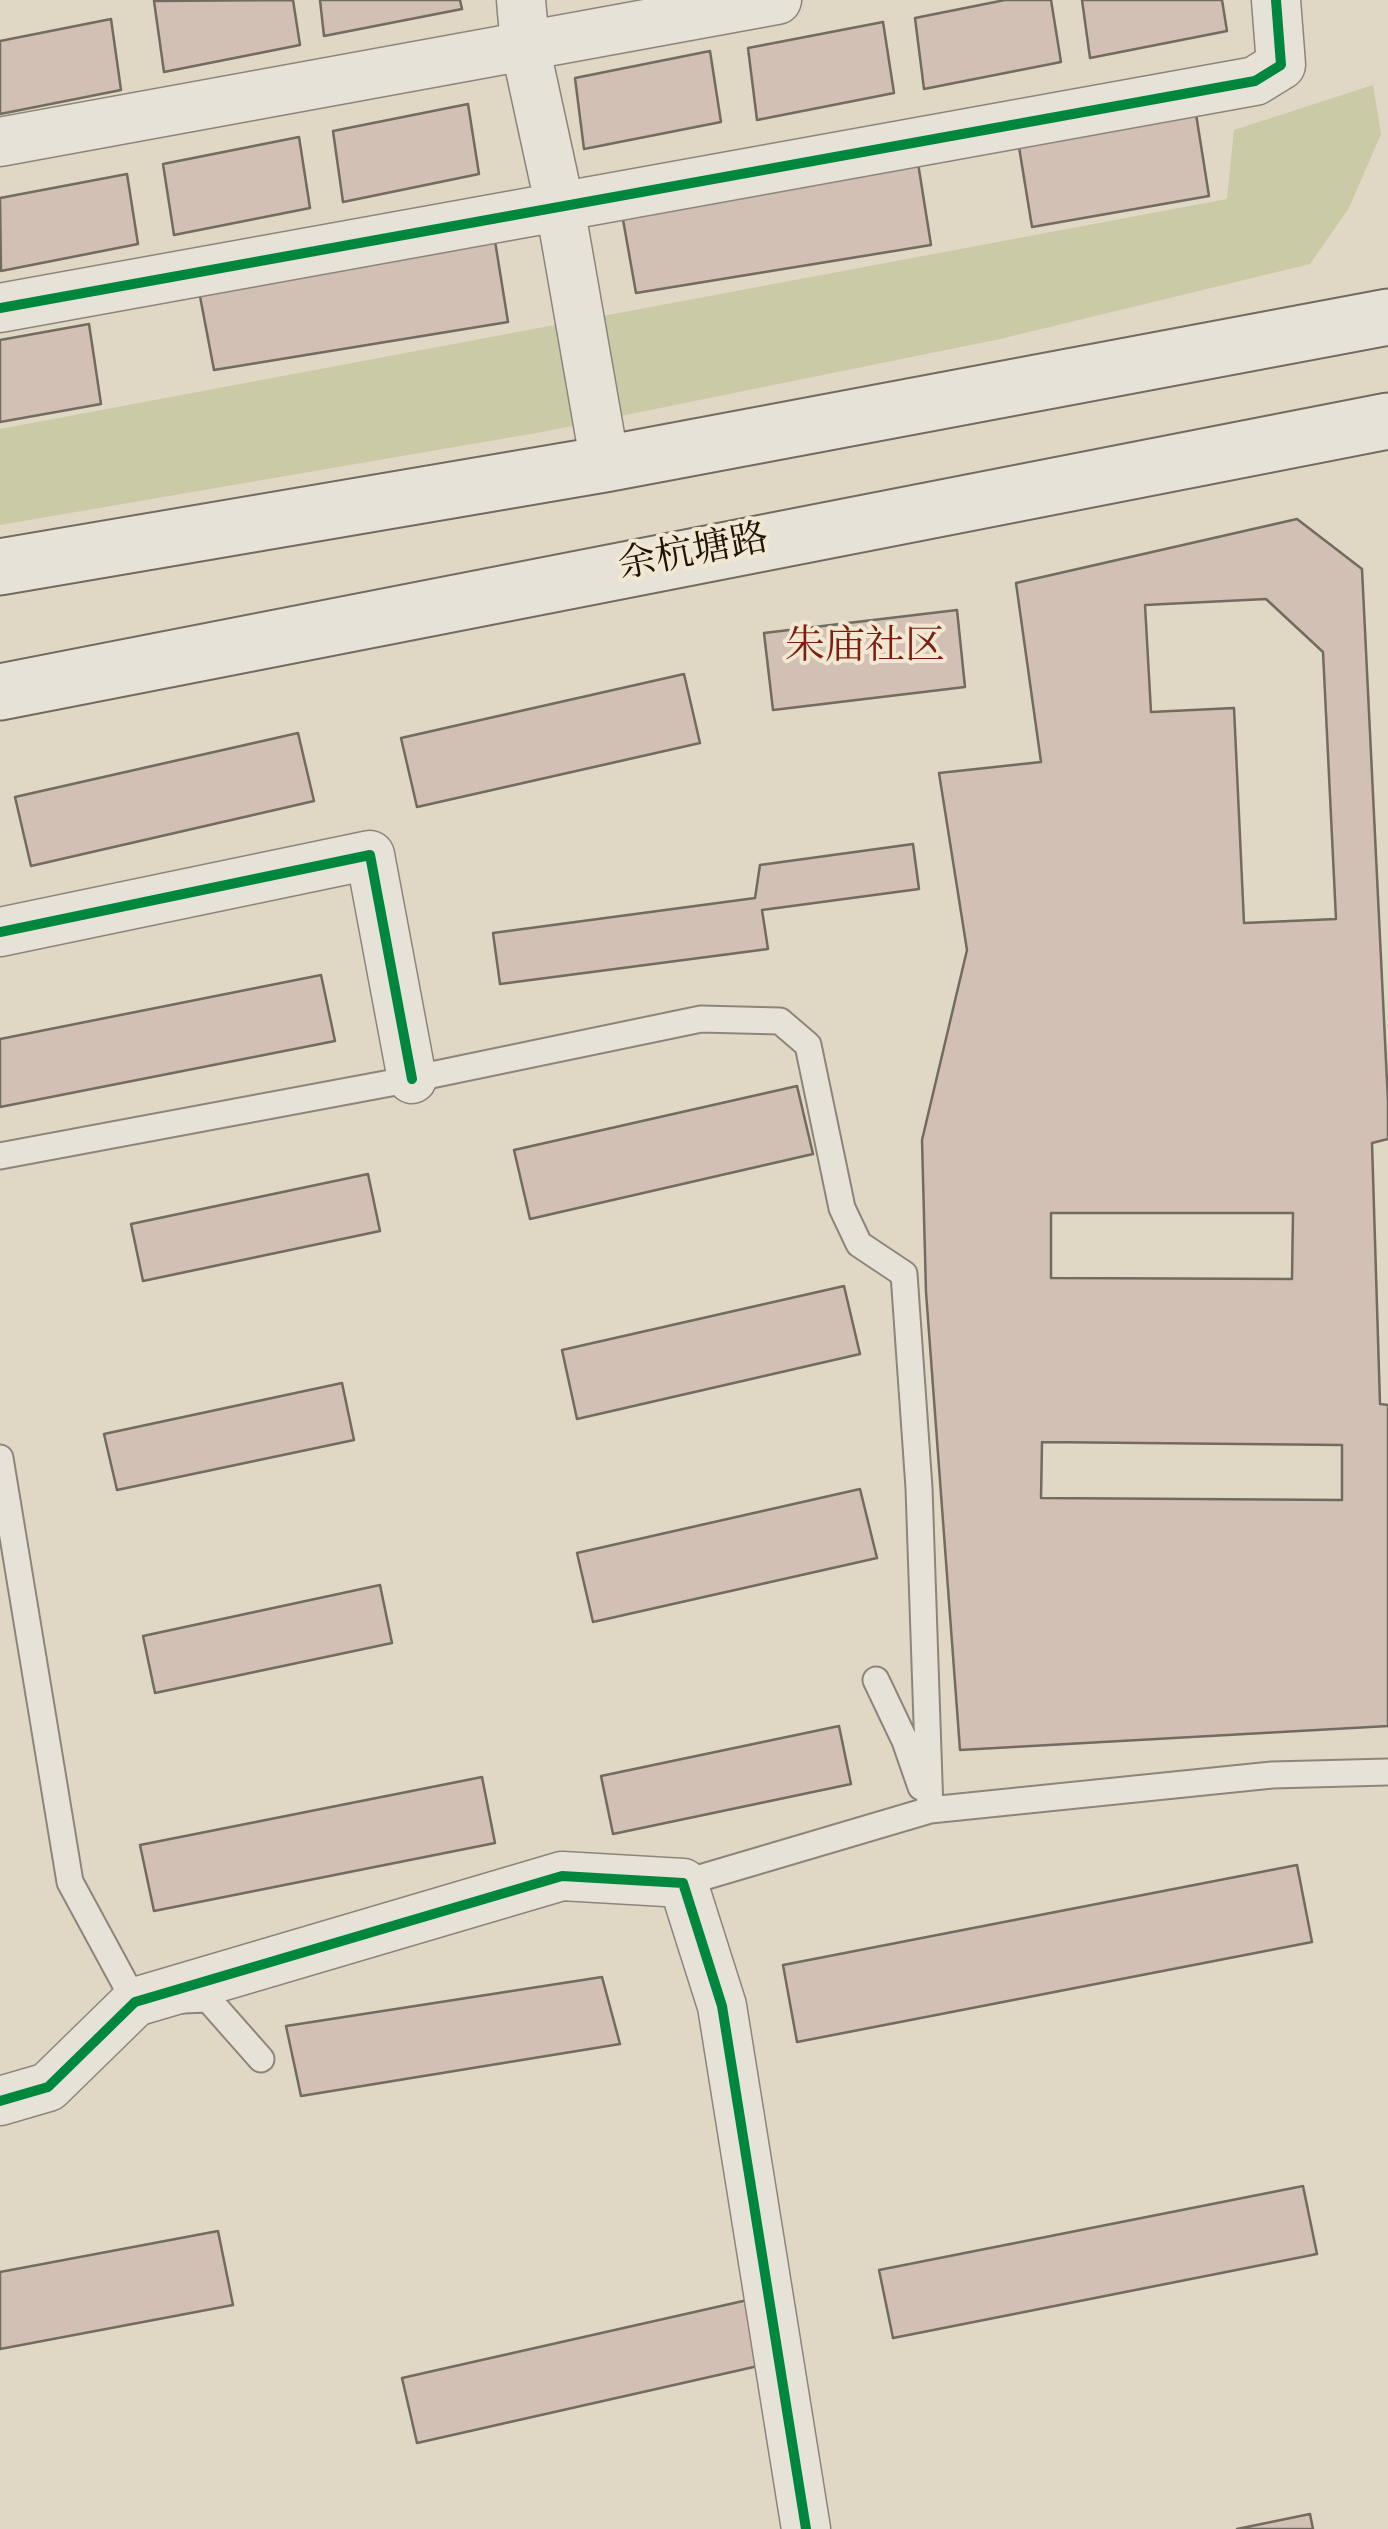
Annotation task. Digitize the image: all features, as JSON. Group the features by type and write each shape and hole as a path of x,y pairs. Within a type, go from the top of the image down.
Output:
{"main road":[{"path":"0,567 605,464 1388,317"},
{"name":"余杭塘路","path":"0,692 1388,421"}],"street":[{"path":"0,142 523,23 778,0"},
{"path":"0,308 1255,81 1281,65 1276,0"},
{"path":"523,23 605,464"},
{"path":"0,932 370,855 412,1080"},
{"path":"0,2100 48,2086 134,2002 562,1876 683,1883 722,2006 806,2529"}],"lane":[{"path":"0,1156 412,1080 701,1020 780,1020 808,1044 842,1208 859,1244 904,1274 919,1488 930,1810"},
{"path":"0,1458 70,1882 134,2002 208,1998 261,2059"},
{"path":"876,1680 905,1741 930,1810"},
{"path":"683,1883 930,1810 1272,1775 1388,1772"}],"green space":[{"path":"1373,85 1381,134 1349,208 1310,264 1000,339 542,432 0,525 0,429 1227,199 1234,130"}],"building":[{"path":"293,0 300,45 164,72 154,1"},
{"path":"320,0 460,0 462,9 324,36"},
{"path":"1005,0 1051,0 1061,62 924,89 915,18"},
{"path":"1082,0 1222,0 1227,31 1090,58"},
{"path":"111,19 121,90 0,114 0,41"},
{"path":"883,22 894,93 757,120 748,48"},
{"path":"710,51 721,122 584,149 575,78"},
{"path":"468,104 479,174 343,202 333,131"},
{"path":"1196,114 1209,196 1032,227 1019,147"},
{"path":"299,137 310,208 174,235 163,164"},
{"path":"918,163 931,245 636,293 622,214"},
{"path":"127,174 138,244 1,271 0,198"},
{"path":"495,241 508,322 214,370 199,291"},
{"path":"89,324 101,404 0,422 0,340"},
{"path":"1297,519 1362,569 1388,1102 1388,1139 1372,1143 1380,1404 1388,1405 1388,1726 960,1750 926,1292 922,1140 967,950 939,773 1041,762 1016,583"},
{"path":"1266,599 1323,652 1336,919 1244,923 1234,708 1151,712 1145,605"},
{"path":"957,610 965,687 773,710 764,633"},
{"path":"684,674 700,743 417,807 401,738"},
{"path":"298,733 314,801 31,866 15,797"},
{"path":"913,844 919,889 762,910 768,949 500,984 493,933 755,898 760,865"},
{"path":"321,975 335,1041 0,1107 0,1039"},
{"path":"797,1086 813,1154 530,1219 514,1150"},
{"path":"368,1174 380,1231 143,1281 131,1224"},
{"path":"1051,1213 1293,1213 1292,1279 1051,1278"},
{"path":"844,1286 860,1354 577,1419 562,1350"},
{"path":"342,1383 354,1440 117,1490 104,1434"},
{"path":"1042,1442 1342,1445 1342,1500 1041,1498"},
{"path":"860,1489 877,1558 593,1622 577,1553"},
{"path":"380,1585 392,1643 155,1693 143,1636"},
{"path":"839,1726 851,1784 613,1834 601,1776"},
{"path":"482,1777 495,1843 154,1911 140,1845"},
{"path":"1297,1865 1312,1942 797,2042 783,1965"},
{"path":"602,1977 620,2044 301,2096 286,2026"},
{"path":"1303,2186 1317,2254 893,2338 879,2270"},
{"path":"218,2231 233,2305 0,2349 0,2272"},
{"path":"752,2299 767,2364 417,2443 402,2378"},
{"path":"1310,2514 1313,2529 1237,2529"}],"cycle path":[{"path":"0,308 1255,81 1281,65 1276,0"},
{"path":"0,932 370,855 412,1079"},
{"path":"0,2101 48,2087 135,2002 562,1876 683,1883 722,2006 806,2529"}],"district":[{"name":"朱庙社区","path":"865,651"}]}
